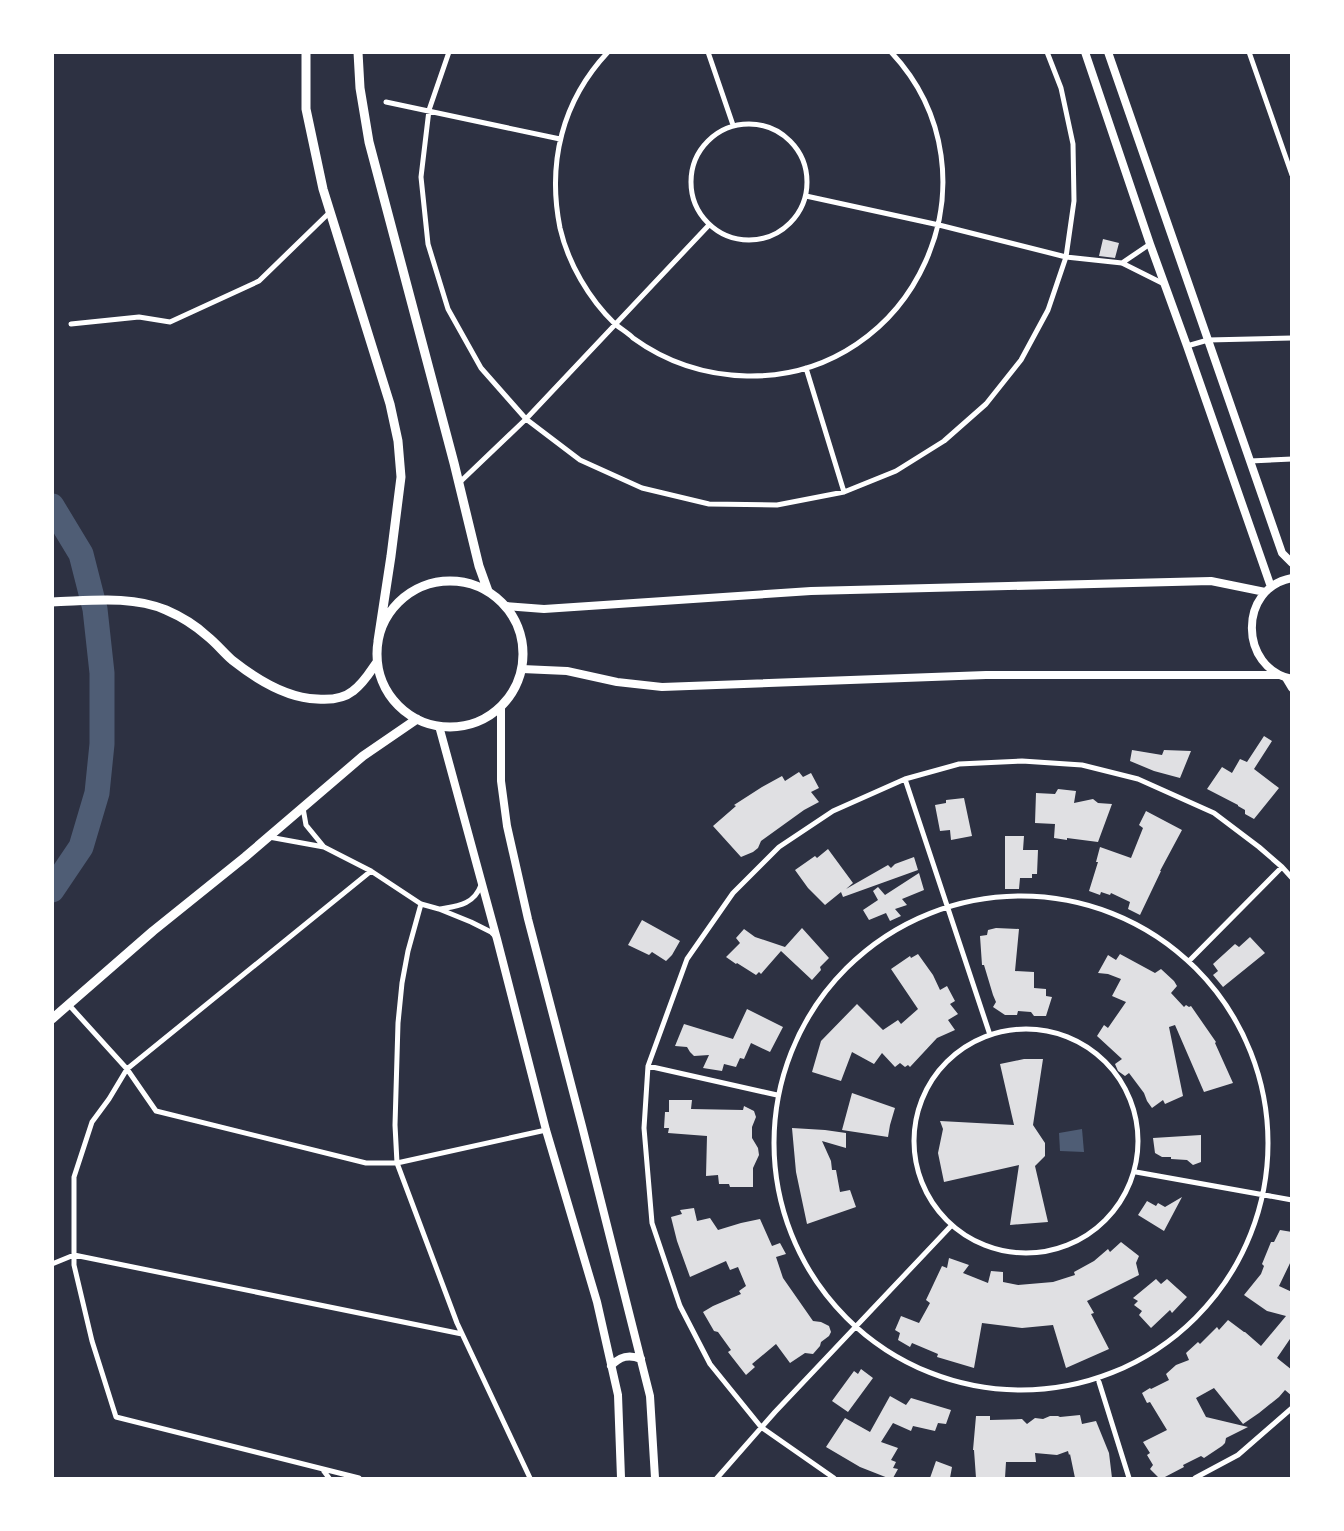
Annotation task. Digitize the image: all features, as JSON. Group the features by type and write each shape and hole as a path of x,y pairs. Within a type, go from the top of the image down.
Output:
{"main road":[{"path":"306,52 306,109 323,189 390,404 398,441 401,477 392,556 378,641 377,662 381,679 390,695 402,709 417,719 439,726 461,726 483,719 501,707 514,689 522,668 523,647 521,639 517,625 506,606 488,591 466,583 442,581 420,588 400,601 386,619 378,641"},
{"path":"358,52 360,88 369,142 479,566 488,591"},
{"path":"1085,52 1150,244 1187,346 1268,590"},
{"path":"1108,52 1282,553 1292,563"},
{"path":"1292,578 1286,579 1268,590 1256,606 1251,621 1252,637 1256,652 1266,665 1285,677 1292,688"},
{"path":"506,606 544,609 811,591 1211,581 1268,590"},
{"path":"52,602 129,601 165,610 195,626 256,677 291,694 310,699 333,699 352,692 363,682 377,662"},
{"path":"522,668 567,671 617,682 662,687 986,675 1285,677"},
{"path":"501,707 501,781 507,826 528,919 650,1396 655,1478"},
{"path":"52,1019 153,931 303,808 363,756 417,719"},
{"path":"439,726 497,939 546,1130 596,1302 618,1395 621,1478"},
{"path":"611,1366 616,1361 628,1356 635,1356 641,1359"}],"street":[{"path":"449,52 429,110 422,177 428,244 448,309 481,368 526,419 580,460 642,488 708,504 777,505 844,492 896,471 944,441 986,404 1021,360 1048,310 1066,257 1074,201 1073,144 1061,88 1047,52"},
{"path":"608,52 594,67 573,101 560,139 555,172 556,206 563,239 575,270 593,299 616,324 648,349 685,366 725,375 766,376 806,368 844,352 877,329 905,299 926,264 939,225 943,191 942,157 934,124 920,93 902,64 891,52"},
{"path":"708,52 732,125"},
{"path":"1248,52 1292,175"},
{"path":"386,102 560,139"},
{"path":"750,123 767,126 783,134 796,146 804,162 808,178 806,196 800,212 789,225 774,235 758,240 740,240 724,235 709,225 698,212 692,195 690,177 694,160 703,145 716,133 732,125 750,123"},
{"path":"806,196 939,225 1066,257 1122,263 1164,284"},
{"path":"71,324 138,317 170,322 259,281 330,212"},
{"path":"459,484 526,419 709,225"},
{"path":"1122,263 1150,244"},
{"path":"1187,346 1208,340 1292,338"},
{"path":"806,368 844,492"},
{"path":"1250,461 1292,459"},
{"path":"834,1478 761,1428 710,1364 680,1306 652,1223 644,1128 648,1066 687,959 733,893 779,847 833,811 905,779 959,764 1022,761 1082,766 1138,779 1214,813 1259,847 1292,878"},
{"path":"905,779 989,1032"},
{"path":"303,808 306,825 324,847"},
{"path":"268,837 324,847 371,871 421,904 439,909 490,932 497,939"},
{"path":"1189,961 1282,867"},
{"path":"359,1478 116,1417 92,1341 74,1265 74,1177 92,1122 109,1099 127,1069 371,871"},
{"path":"439,909 465,904 479,892 482,884"},
{"path":"1028,896 1104,905 1173,944 1189,961 1221,995 1254,1057 1268,1126 1262,1195 1242,1253 1208,1303 1163,1344 1099,1382 1041,1391 970,1388 902,1366 854,1328 802,1257 776,1181 777,1095 800,1033 835,974 888,935 948,909 1028,896"},
{"path":"421,904 408,951 402,983 398,1023 395,1125 397,1163 462,1334 530,1478"},
{"path":"69,1005 127,1069 156,1111 366,1163 397,1163 546,1130"},
{"path":"1032,1028 1066,1035 1097,1052 1121,1078 1136,1110 1140,1144 1136,1172 1117,1210 1090,1234 1058,1250 1022,1254 986,1246 950,1228 931,1202 917,1170 913,1135 921,1101 938,1070 965,1046 989,1032 1032,1028"},
{"path":"648,1066 777,1095"},
{"path":"1136,1172 1292,1200"},
{"path":"717,1478 854,1328 950,1228"},
{"path":"52,1264 74,1255 462,1334"},
{"path":"1099,1382 1129,1478"},
{"path":"1195,1478 1238,1455 1292,1408"},
{"path":"323,1469 329,1478"}],"water":[{"path":"1082,1129 1084,1152 1060,1151 1059,1133"}],"building":[{"path":"1103,239 1119,243 1115,258 1099,256"},
{"path":"1264,736 1272,741 1254,769 1279,788 1254,819 1245,814 1245,810 1238,805 1207,789 1222,767 1232,773 1240,759 1247,762"},
{"path":"1132,750 1162,755 1164,750 1191,751 1180,778 1154,771 1130,761"},
{"path":"799,772 803,777 811,773 819,788 811,792 819,802 804,810 761,841 758,848 753,852 741,857 713,826 736,806 734,805 762,787 782,776 785,781"},
{"path":"1058,789 1076,791 1074,803 1093,799 1098,803 1112,804 1098,842 1054,838 1055,824 1035,823 1036,793 1055,794"},
{"path":"964,798 972,836 951,840 950,830 940,831 935,805 946,803 946,800"},
{"path":"1146,811 1182,830 1160,871 1140,915 1128,909 1130,902 1111,893 1110,895 1101,892 1100,895 1089,891 1098,862 1096,862 1100,847 1131,858 1143,828 1139,825"},
{"path":"1005,836 1024,836 1023,850 1038,850 1037,874 1032,874 1032,878 1020,878 1019,889 1005,889"},
{"path":"828,849 853,883 846,889 888,865 891,868 895,864 914,857 918,870 843,897 841,892 825,905 808,888 795,870 815,856 817,858"},
{"path":"919,873 924,890 902,899 907,905 895,909 901,916 890,921 886,913 869,920 863,910 878,900 873,891 878,887 885,895"},
{"path":"642,920 680,941 666,961 652,952 649,955 628,945"},
{"path":"802,928 829,958 820,967 821,970 812,980 781,951 761,974 759,972 756,975 726,957 740,943 736,938 744,929 755,937 785,947"},
{"path":"996,928 1019,929 1015,971 1034,972 1034,988 1046,989 1046,996 1052,997 1046,1016 1034,1016 1031,1012 1018,1011 1017,1015 1005,1015 993,1007 996,1002 984,965 982,965 980,936 987,935 988,930"},
{"path":"1250,937 1265,953 1223,987 1213,975 1218,971 1213,964 1235,944 1239,947"},
{"path":"918,954 933,975 940,990 947,986 955,1001 950,1004 958,1014 948,1020 955,1030 937,1038 910,1067 908,1065 905,1067 900,1063 895,1067 882,1053 874,1064 852,1052 841,1081 812,1072 821,1041 857,1004 883,1030 898,1020 901,1024 918,1009 891,969 910,956 911,958"},
{"path":"1120,954 1155,973 1161,969 1174,981 1177,986 1171,993 1184,1007 1186,1005 1191,1006 1216,1042 1233,1083 1204,1092 1175,1025 1169,1027 1183,1096 1165,1104 1163,1100 1152,1108 1144,1093 1129,1073 1125,1076 1118,1071 1115,1064 1122,1059 1097,1036 1104,1025 1108,1028 1126,1002 1112,996 1121,979 1108,974 1098,973 1108,955 1116,960"},
{"path":"747,1009 783,1027 770,1052 751,1043 744,1059 740,1058 736,1067 724,1064 722,1071 703,1068 709,1055 694,1056 687,1047 675,1046 684,1024 733,1039"},
{"path":"1024,1059 1043,1059 1033,1125 1045,1143 1045,1156 1035,1166 1048,1222 1010,1225 1019,1165 944,1182 938,1153 943,1129 940,1121 1014,1125 1000,1064"},
{"path":"852,1093 895,1108 888,1137 842,1130"},
{"path":"669,1100 692,1100 691,1109 743,1110 744,1106 754,1111 756,1117 752,1127 752,1138 758,1148 759,1155 753,1168 753,1187 730,1187 729,1184 719,1184 718,1175 706,1176 707,1136 668,1133 669,1128 664,1128 665,1112 669,1112"},
{"path":"792,1128 846,1133 846,1148 822,1141 831,1161 832,1170 836,1170 840,1192 850,1190 856,1207 807,1224 796,1172"},
{"path":"1201,1135 1201,1162 1193,1165 1187,1160 1171,1159 1171,1157 1162,1157 1155,1153 1153,1138"},
{"path":"1182,1197 1164,1231 1138,1215 1147,1201 1156,1206 1158,1203 1165,1207"},
{"path":"694,1208 697,1221 710,1218 718,1230 760,1219 772,1246 780,1243 786,1254 776,1257 783,1278 813,1321 829,1326 831,1332 813,1354 805,1353 790,1363 776,1344 752,1364 755,1367 746,1375 728,1352 731,1350 718,1332 714,1331 703,1312 741,1294 739,1291 746,1286 738,1267 730,1270 726,1261 690,1277 677,1241 671,1217 682,1214 680,1210"},
{"path":"1280,1230 1292,1232 1292,1259 1279,1286 1292,1292 1292,1336 1277,1358 1292,1370 1292,1396 1285,1390 1279,1397 1243,1424 1214,1388 1196,1398 1206,1417 1248,1427 1226,1438 1222,1446 1204,1458 1201,1456 1163,1478 1159,1478 1150,1469 1153,1465 1147,1455 1150,1453 1143,1442 1167,1430 1150,1402 1147,1403 1142,1393 1169,1380 1166,1374 1176,1365 1189,1360 1186,1353 1198,1342 1200,1344 1217,1327 1219,1330 1228,1320 1261,1346 1286,1316 1267,1311 1244,1295 1261,1274 1264,1266 1262,1264 1271,1242 1274,1242"},
{"path":"1121,1242 1139,1256 1136,1263 1139,1275 1087,1301 1094,1313 1091,1314 1109,1349 1066,1368 1053,1325 1022,1328 982,1323 974,1368 937,1357 938,1354 912,1343 910,1347 898,1340 900,1333 895,1330 901,1316 919,1323 930,1303 926,1300 942,1266 947,1268 949,1258 969,1265 963,1273 988,1283 991,1271 1003,1272 1003,1282 1018,1285 1053,1282 1075,1275 1074,1272 1094,1261 1108,1249 1110,1252"},
{"path":"1156,1279 1161,1284 1167,1279 1187,1297 1172,1313 1170,1310 1151,1328 1139,1315 1142,1311 1134,1305 1138,1301 1133,1298"},
{"path":"861,1369 873,1378 848,1412 832,1401 854,1371 858,1374"},
{"path":"890,1396 906,1405 911,1398 951,1410 946,1424 938,1423 935,1431 913,1426 911,1431 893,1423 881,1442 898,1448 891,1460 896,1462 893,1468 898,1469 893,1478 888,1478 860,1467 826,1447 845,1418 870,1432"},
{"path":"1080,1415 1082,1424 1096,1421 1109,1453 1112,1478 1075,1478 1068,1451 1057,1455 1035,1453 1036,1462 1006,1462 1005,1478 976,1478 973,1450 976,1416 990,1416 990,1420 1022,1419 1027,1424 1035,1418 1043,1419 1050,1416"},
{"path":"936,1461 952,1467 950,1478 930,1478"}],"waterway":[{"path":"52,506 81,554 95,609 102,673 102,744 97,793 81,847 52,890"}]}
